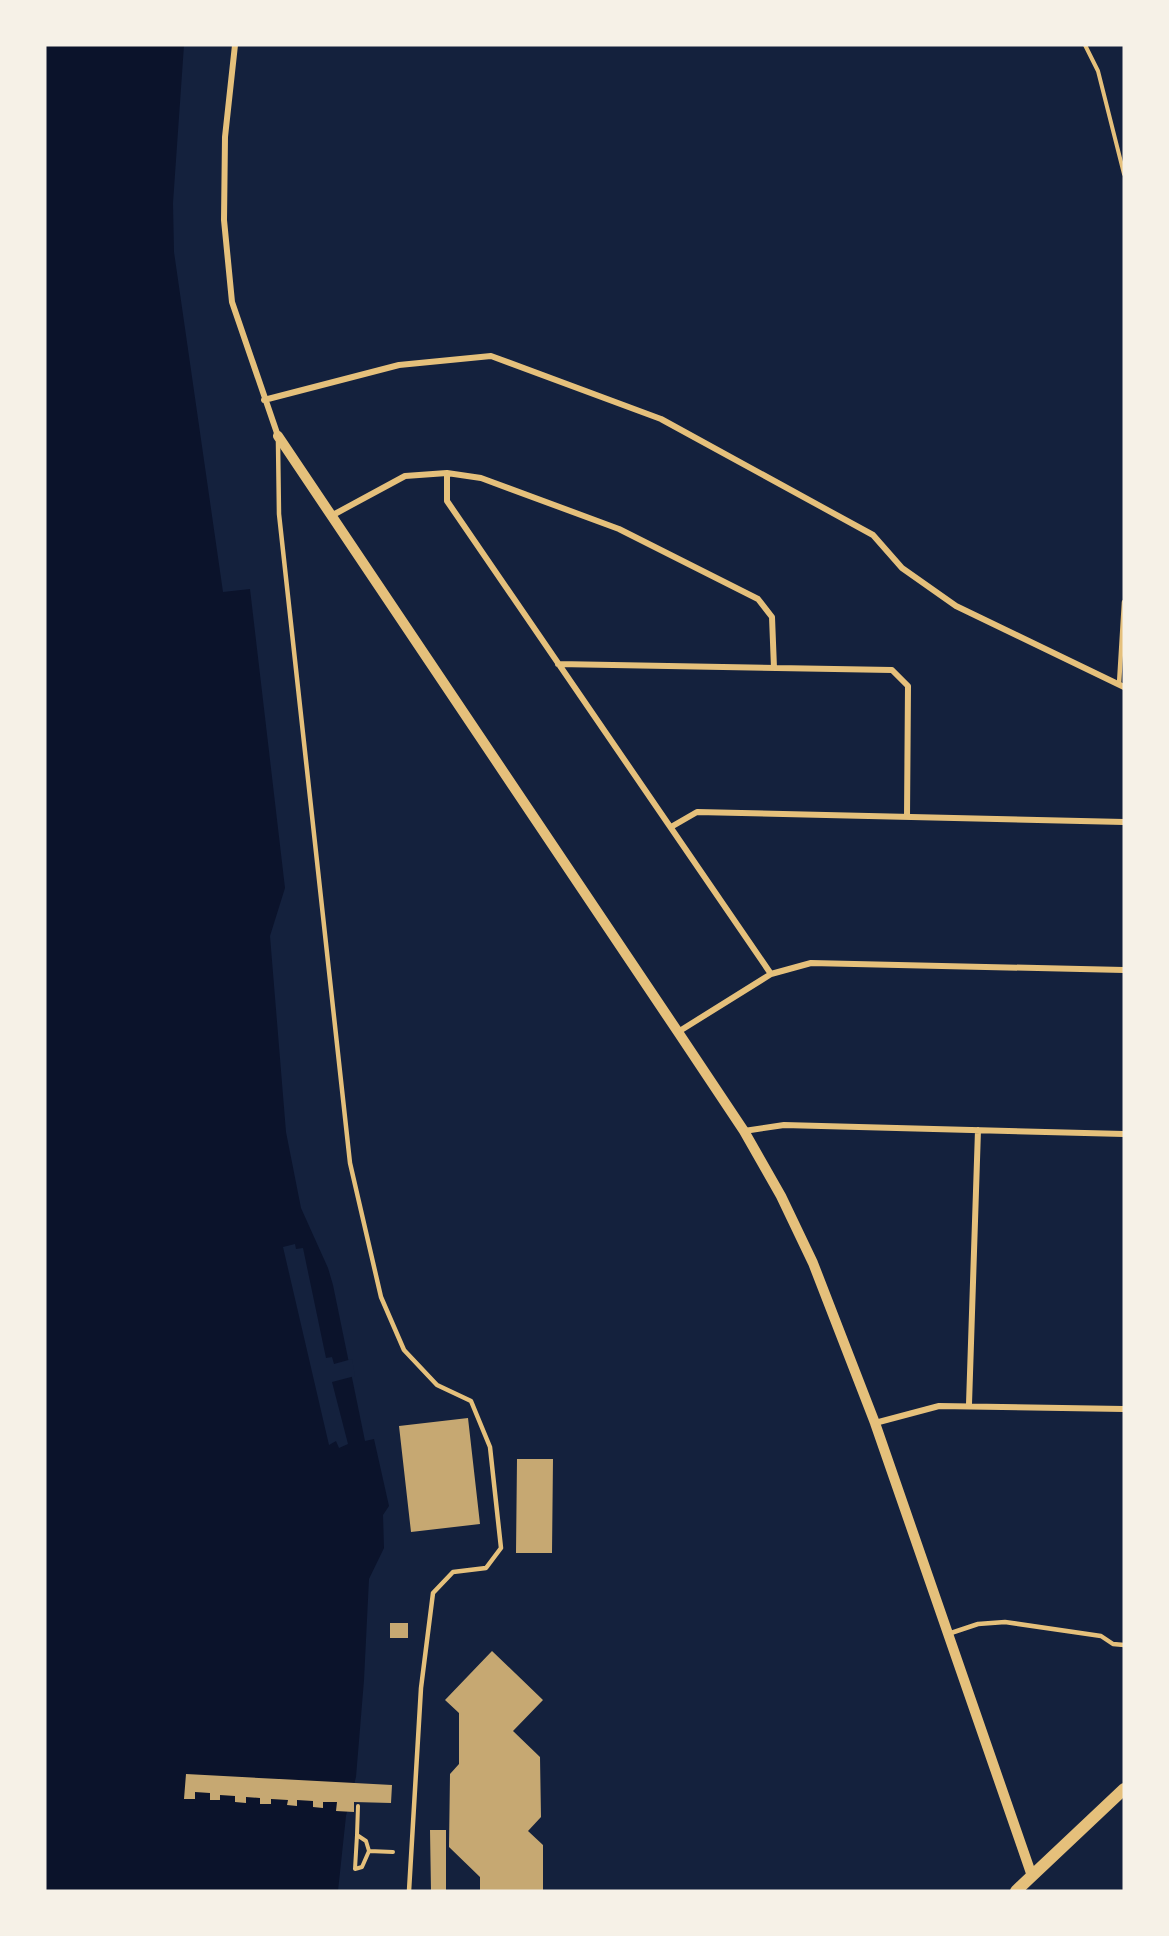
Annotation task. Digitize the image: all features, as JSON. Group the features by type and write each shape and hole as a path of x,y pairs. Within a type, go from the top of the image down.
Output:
{"main road":[{"path":"1016,1891 1124,1789"}],"street":[{"path":"235,45 225,137 224,220 232,302 278,436 744,1131 781,1196 813,1263 875,1423 1032,1876"},
{"path":"264,400 399,365 491,356 661,419 873,536 902,568 956,606 1121,686"},
{"path":"330,516 405,476 447,473 481,478 619,529 758,599 772,617 774,668"},
{"path":"447,473 447,501 771,974"},
{"path":"558,664 892,670 908,686 907,817"},
{"path":"671,827 697,812 1124,822"},
{"path":"678,1032 771,974 811,963 1124,970"},
{"path":"744,1131 784,1125 1124,1134"},
{"path":"969,1404 978,1130"},
{"path":"875,1423 939,1406 969,1404 1124,1409"}],"lane":[{"path":"278,436 279,514 350,1163 381,1297 404,1350 437,1385 471,1401 490,1447 498,1496 501,1548 486,1568 453,1572 433,1593 421,1688 409,1891"},
{"path":"1121,686 1124,602"},
{"path":"948,1634 978,1624 1005,1622 1101,1636 1113,1644 1124,1645"}],"path":[{"path":"1085,45 1098,71 1124,174"},
{"path":"357,1836 366,1841 369,1851 362,1867 355,1869 358,1806"},
{"path":"369,1851 378,1851"}],"water":[{"path":"45,45 184,45 173,203 174,252 223,592 250,589 285,888 270,936 286,1132 301,1208 328,1268 333,1285 365,1441 374,1439 389,1506 383,1515 384,1548 369,1579 356,1777 346,1816 338,1891 45,1891"}],"pier":[{"path":"295,1244 296,1249 303,1248 326,1358 332,1357 334,1364 352,1359 355,1376 332,1382 348,1444 339,1448 336,1441 329,1445 283,1247"}],"building":[{"path":"468,1418 480,1524 411,1532 399,1426"},
{"path":"517,1459 553,1459 552,1553 516,1553"},
{"path":"390,1623 408,1623 408,1638 390,1638"},
{"path":"492,1651 543,1700 513,1731 540,1757 541,1817 528,1831 543,1845 543,1891 480,1891 480,1877 449,1847 450,1774 459,1764 459,1713 445,1700"},
{"path":"186,1774 392,1785 391,1803 354,1802 354,1812 336,1811 337,1802 323,1802 323,1808 313,1807 313,1801 297,1800 297,1806 287,1805 288,1800 271,1799 271,1804 260,1804 260,1798 246,1797 246,1803 235,1802 235,1796 220,1795 220,1800 210,1800 210,1793 195,1792 195,1799 184,1799"},
{"path":"430,1830 446,1830 446,1891 431,1891"}]}
